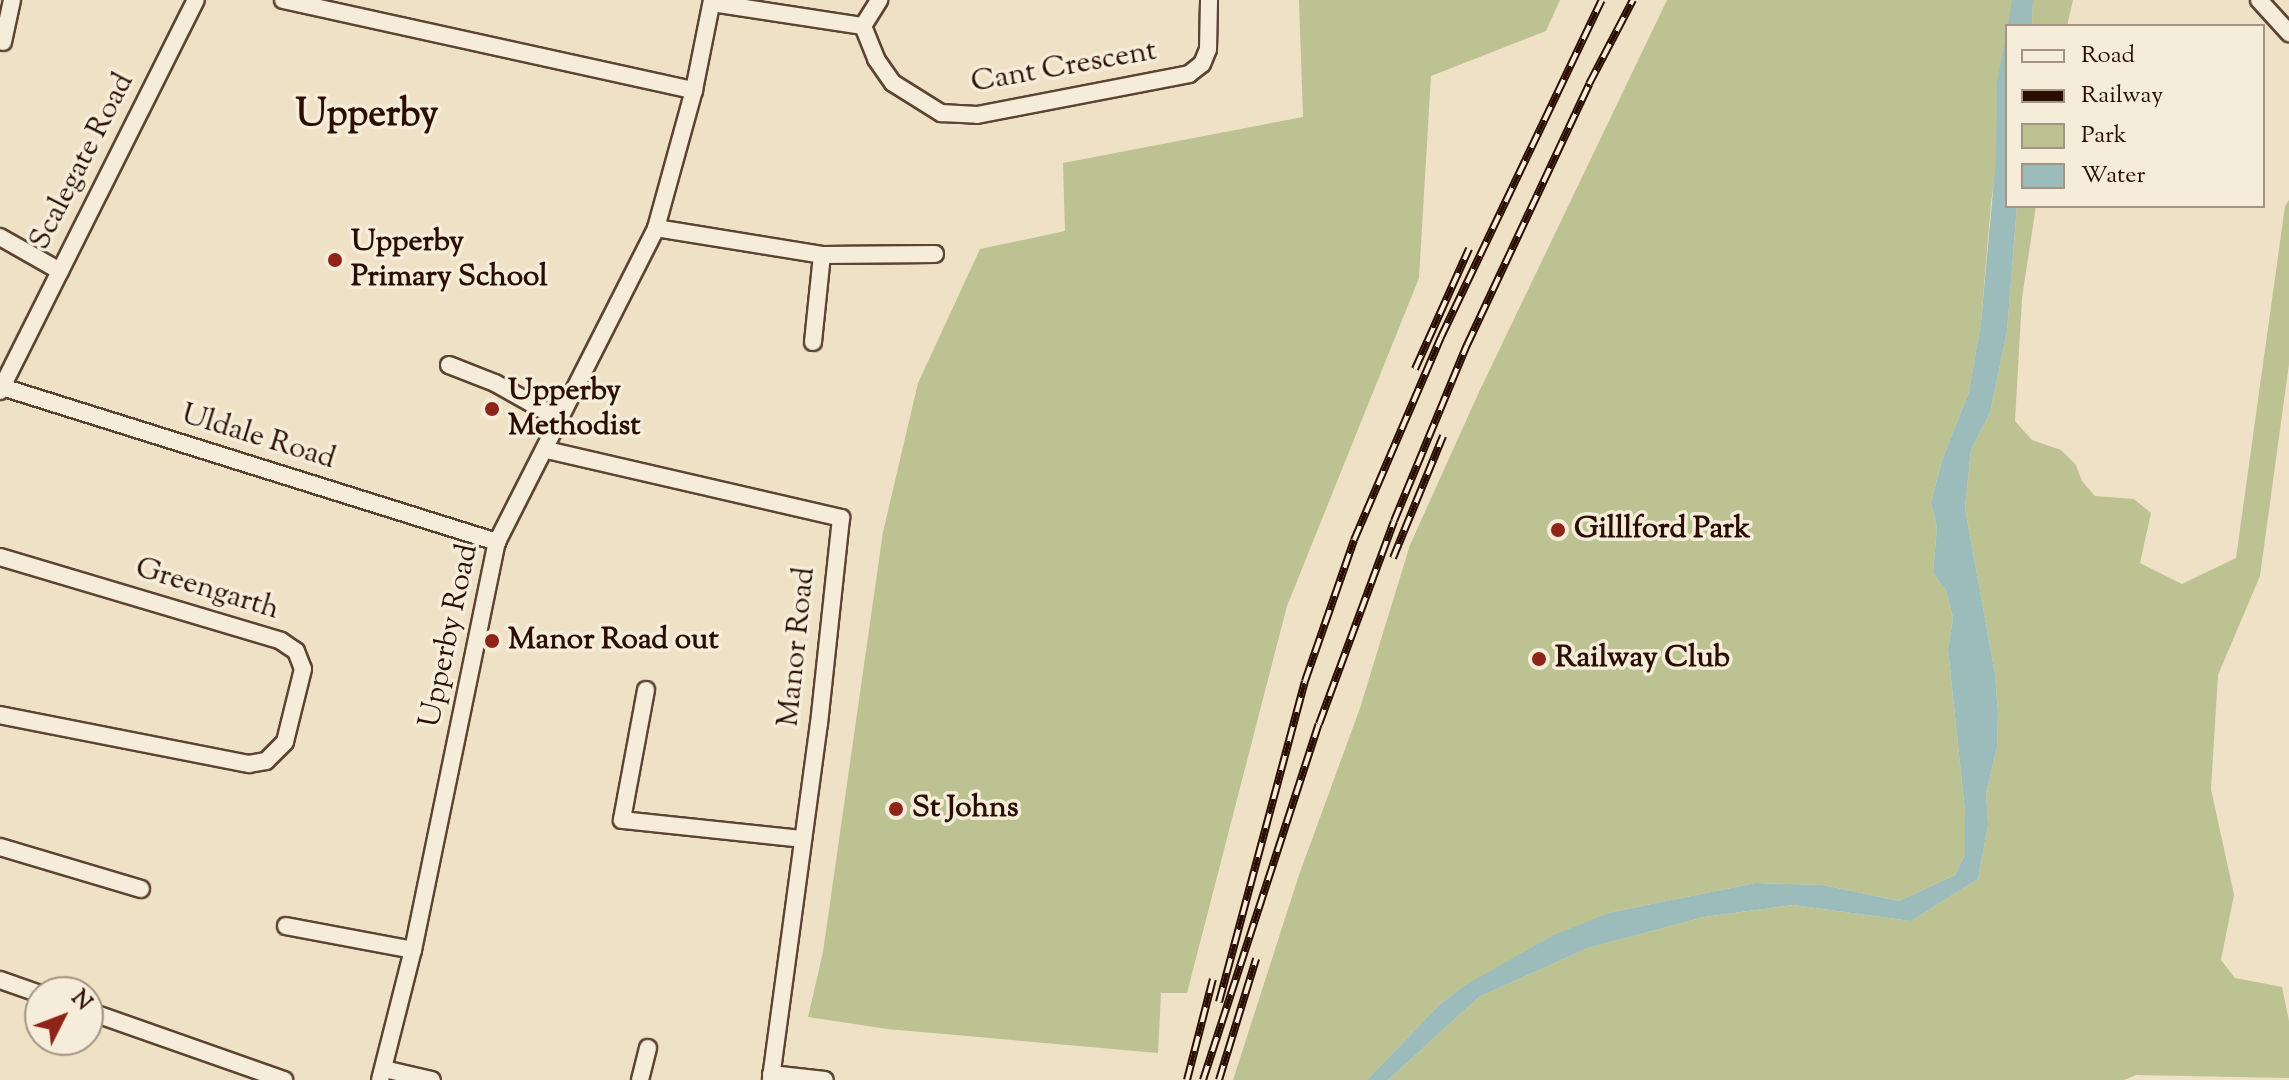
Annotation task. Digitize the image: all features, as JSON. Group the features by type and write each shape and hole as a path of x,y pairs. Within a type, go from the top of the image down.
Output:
{"street":[{"path":"3,42 12,0"},
{"name":"Scalegate Road","path":"1,389 196,0"},
{"path":"283,0 694,90"},
{"path":"712,2 863,26 879,0"},
{"name":"Cant Crescent","path":"863,26 876,59 893,83 941,113 977,115 1189,74 1202,64 1208,49 1209,0"},
{"path":"2259,0 2289,33"},
{"name":"Upperby Road","path":"382,1074 413,950 497,542 547,450 656,228 694,90 712,2"},
{"path":"656,228 822,255 935,254"},
{"path":"0,237 60,271"},
{"path":"813,342 822,255"},
{"path":"449,365 495,383 561,420"},
{"name":"Uldale Road","path":"1,389 497,542"},
{"name":"Manor Road","path":"547,450 841,518 771,1077"},
{"name":"Greengarth","path":"0,557 281,641 296,651 303,669 285,742 266,761 249,764 0,715"},
{"path":"646,690 622,820 803,839"},
{"path":"0,847 141,889"},
{"path":"286,926 413,950"},
{"path":"0,980 24,988"},
{"path":"104,1017 284,1080"},
{"path":"640,1080 648,1048"},
{"path":"382,1074 432,1080"},
{"path":"771,1077 825,1080"}],"green space":[{"path":"1299,0 1560,0 1546,31 1431,76 1419,278 1287,606 1187,993 1161,993 1158,1053 887,1029 808,1017 823,952 883,532 918,383 980,249 1065,231 1063,163 1303,117"},
{"path":"1667,0 2022,0 2018,24 2005,24 2005,108 1991,203 1981,322 1969,392 1942,460 1931,503 1937,527 1933,573 1946,590 1953,618 1948,649 1965,812 1965,855 1955,875 1899,901 1823,885 1756,883 1612,912 1464,986 1440,1004 1367,1080 1233,1080 1299,875 1360,708 1410,545 1479,392"},
{"path":"2033,0 2073,0 2067,24 2032,24"},
{"path":"2289,200 2289,364 2260,576 2218,675 2211,789 2234,895 2221,960 2235,978 2282,987 2289,1021 2289,1078 2136,1075 2124,1080 1388,1080 1479,997 1588,948 1704,917 1793,905 1911,921 1978,879 1988,825 1986,793 1997,748 1998,713 1995,674 1965,508 1971,450 1990,413 2007,331 2017,208 2036,208 2022,298 2015,421 2032,440 2061,450 2076,465 2082,481 2095,496 2134,499 2151,513 2140,563 2182,584 2236,558 2285,206"}],"water":[{"path":"2012,0 2033,0 2032,24 2008,24"},
{"path":"2005,42 2005,208 2017,208 2007,331 1990,413 1971,450 1965,508 1995,674 1998,713 1997,748 1986,793 1988,825 1978,879 1911,921 1793,905 1704,917 1588,948 1479,997 1388,1080 1367,1080 1440,1004 1464,986 1554,935 1612,912 1756,883 1823,885 1899,901 1955,875 1965,855 1965,812 1948,649 1953,618 1946,590 1933,573 1937,527 1931,503 1942,460 1969,392 1981,322 1996,159 1997,82"}],"railway":[{"path":"1219,1002 1305,681 1354,540 1441,337 1602,0"},
{"path":"1203,1080 1319,724 1394,521 1467,345 1589,84 1633,0"},
{"path":"1415,369 1469,249"},
{"path":"1393,558 1443,436"},
{"path":"1219,1080 1256,959"},
{"path":"1187,1080 1213,979"}],"place":[{"name":"Upperby Primary School","path":"335,260"},
{"name":"Upperby Methodist","path":"492,409"},
{"name":"Gilllford Park","path":"1558,530"},
{"name":"Manor Road out","path":"492,641"},
{"name":"Railway Club","path":"1539,659"},
{"name":"St Johns","path":"896,809"}],"district":[{"name":"Upperby","path":"367,117"}]}
